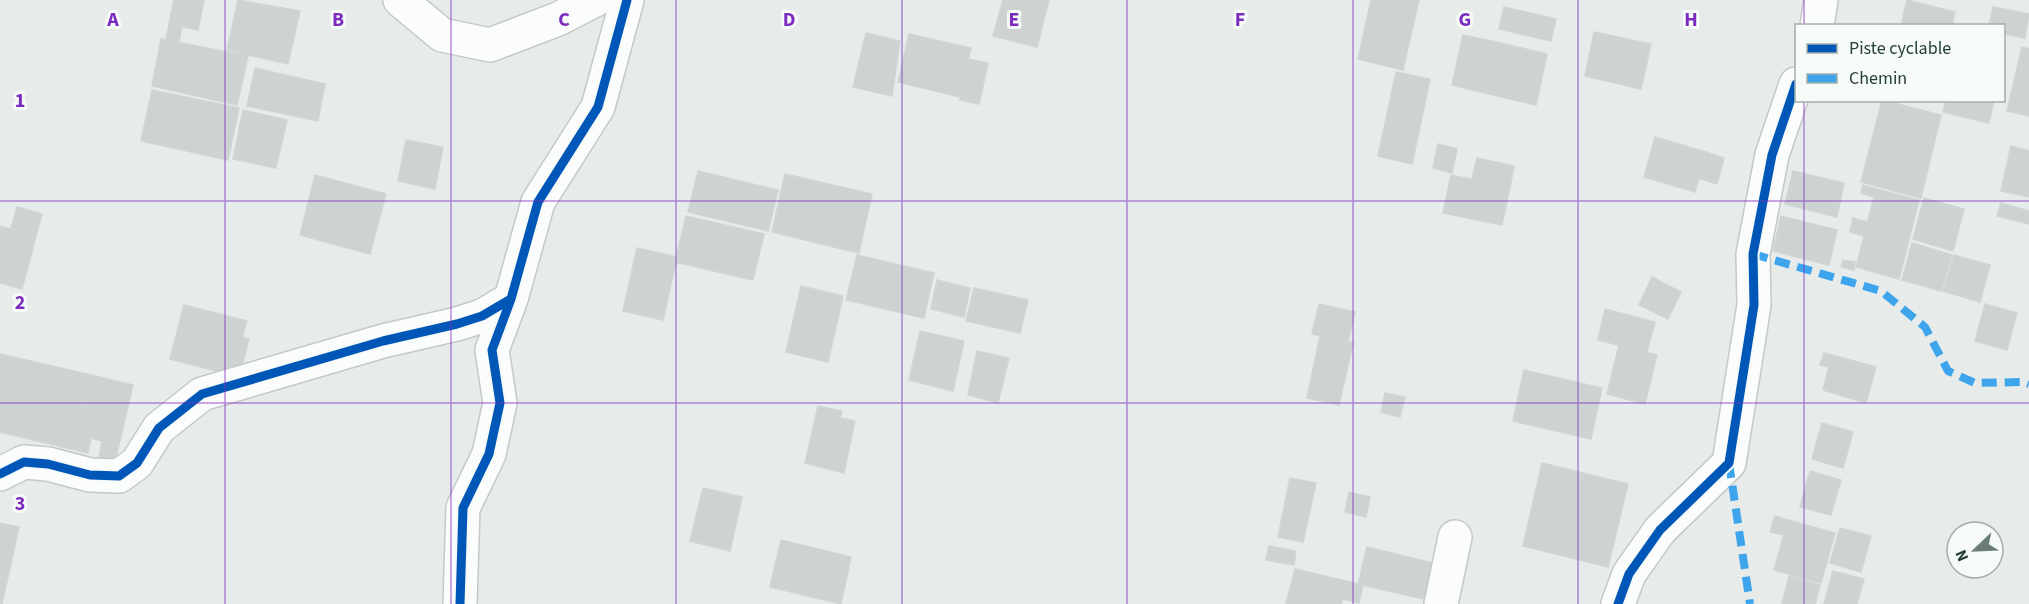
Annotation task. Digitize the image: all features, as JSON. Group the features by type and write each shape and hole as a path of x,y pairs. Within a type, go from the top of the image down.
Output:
{"street":[{"path":"400,0 441,35 490,45 558,19 595,0"},
{"path":"460,604 463,508 489,454 500,403 492,350 511,299 538,202 598,107 627,0"},
{"path":"1817,24 1821,0"},
{"path":"1618,604 1629,574 1660,530 1729,463 1754,305 1753,254 1772,155 1795,90"},
{"path":"0,474 24,462 48,464 90,475 119,476 137,463 159,428 202,394 383,341 457,324 482,316 511,299"},
{"path":"1441,604 1455,537"}],"building":[{"path":"174,0 204,0 198,30 169,24"},
{"path":"238,0 300,11 288,64 227,50"},
{"path":"1003,0 1049,0 1037,47 993,36"},
{"path":"1371,0 1419,0 1403,70 1358,59"},
{"path":"1907,0 1955,12 1952,24 1901,24"},
{"path":"1504,7 1556,19 1551,41 1499,29"},
{"path":"1993,7 2029,14 2025,38 2005,34 2005,24 1989,24"},
{"path":"169,24 182,26 179,43 166,40"},
{"path":"1594,32 1651,44 1641,89 1585,76"},
{"path":"866,33 900,41 892,96 853,87"},
{"path":"909,34 971,48 960,97 898,82"},
{"path":"1463,35 1487,40 1476,91 1452,85"},
{"path":"161,39 248,56 237,105 152,86"},
{"path":"1487,40 1547,54 1536,105 1476,91"},
{"path":"2022,47 2029,49 2029,116 2007,111"},
{"path":"969,59 988,63 979,104 960,100"},
{"path":"255,68 325,84 318,121 247,106"},
{"path":"1396,72 1430,79 1412,164 1378,156"},
{"path":"152,90 239,108 228,160 141,141"},
{"path":"1881,102 1941,115 1921,198 1861,182"},
{"path":"1946,102 1994,102 1989,123 1943,112"},
{"path":"243,110 287,120 276,168 233,159"},
{"path":"1655,137 1706,152 1695,192 1644,177"},
{"path":"406,140 443,147 435,189 398,181"},
{"path":"1438,144 1457,149 1452,173 1433,168"},
{"path":"2011,146 2029,151 2029,197 2001,191"},
{"path":"1706,152 1724,158 1717,184 1698,178"},
{"path":"1477,158 1514,166 1510,187 1472,179"},
{"path":"698,171 778,190 768,231 688,212"},
{"path":"1793,171 1844,183 1837,217 1785,204"},
{"path":"785,174 872,194 859,253 772,232"},
{"path":"315,175 386,194 370,254 300,235"},
{"path":"1451,175 1510,187 1502,225 1443,213"},
{"path":"1863,185 1876,189 1874,197 1861,193"},
{"path":"1876,189 1919,200 1899,279 1856,267"},
{"path":"1924,198 1964,209 1953,251 1913,239"},
{"path":"2001,203 2029,211 2029,224 1997,216"},
{"path":"17,207 42,214 36,236 11,229"},
{"path":"686,216 764,234 753,280 675,262"},
{"path":"1781,216 1837,230 1829,265 1773,251"},
{"path":"1853,218 1868,222 1864,236 1850,232"},
{"path":"0,226 36,236 22,289 0,283"},
{"path":"1912,243 1952,255 1941,291 1902,280"},
{"path":"637,248 677,257 663,320 623,311"},
{"path":"857,255 934,273 924,318 846,300"},
{"path":"1954,255 1990,265 1980,302 1943,291"},
{"path":"1843,260 1855,262 1854,270 1841,267"},
{"path":"1652,277 1681,292 1668,319 1639,305"},
{"path":"937,280 970,288 964,317 931,309"},
{"path":"801,286 843,296 828,362 786,352"},
{"path":"974,288 1028,300 1020,333 966,321"},
{"path":"1319,304 1355,312 1348,342 1312,334"},
{"path":"1985,304 2017,313 2007,350 1975,341"},
{"path":"184,305 247,321 242,337 249,339 239,377 170,359"},
{"path":"1605,309 1655,322 1647,352 1598,340"},
{"path":"920,331 964,341 953,391 909,380"},
{"path":"1320,336 1353,343 1339,405 1307,398"},
{"path":"1619,345 1657,355 1645,404 1607,394"},
{"path":"977,351 1009,358 998,403 968,395"},
{"path":"1824,353 1832,355 1829,367 1820,365"},
{"path":"0,354 87,374 71,449 0,432"},
{"path":"1832,355 1876,367 1866,403 1823,390"},
{"path":"1524,370 1602,388 1591,439 1513,421"},
{"path":"87,374 133,385 115,462 99,458 102,441 91,438 88,453 71,449"},
{"path":"1385,393 1405,397 1400,417 1381,412"},
{"path":"818,406 842,411 840,418 855,421 844,473 805,463"},
{"path":"1822,423 1853,432 1843,468 1812,459"},
{"path":"1542,463 1628,484 1608,567 1523,546"},
{"path":"1810,471 1841,480 1831,515 1800,507"},
{"path":"1290,478 1316,483 1303,542 1278,537"},
{"path":"703,488 742,497 730,551 690,541"},
{"path":"1349,492 1370,497 1366,517 1345,512"},
{"path":"1775,516 1788,520 1784,535 1770,532"},
{"path":"1788,520 1835,533 1821,583 1774,570"},
{"path":"0,523 19,527 2,604 0,604"},
{"path":"1840,528 1871,536 1861,572 1830,563"},
{"path":"781,540 851,557 841,604 770,587"},
{"path":"1269,546 1296,551 1294,565 1266,560"},
{"path":"1367,547 1433,563 1424,599 1358,584"},
{"path":"1295,569 1363,585 1359,603 1343,599 1341,604 1286,604"},
{"path":"1833,571 1864,579 1857,604 1824,604"},
{"path":"1789,576 1820,585 1815,604 1782,604"}],"marked path":[{"path":"1753,254 1881,291 1925,327 1948,371 1975,383 2024,382 2029,384"},
{"path":"1729,463 1750,604"}],"cycle path":[{"path":"460,604 463,508 489,454 500,403 492,350 511,299 538,202 598,107 627,0"},
{"path":"1618,604 1629,574 1660,530 1729,463 1754,305 1753,254 1772,155 1795,87"},
{"path":"0,474 24,462 48,464 90,475 119,476 137,463 159,428 202,394 383,341 457,324 482,316 511,299"}]}
